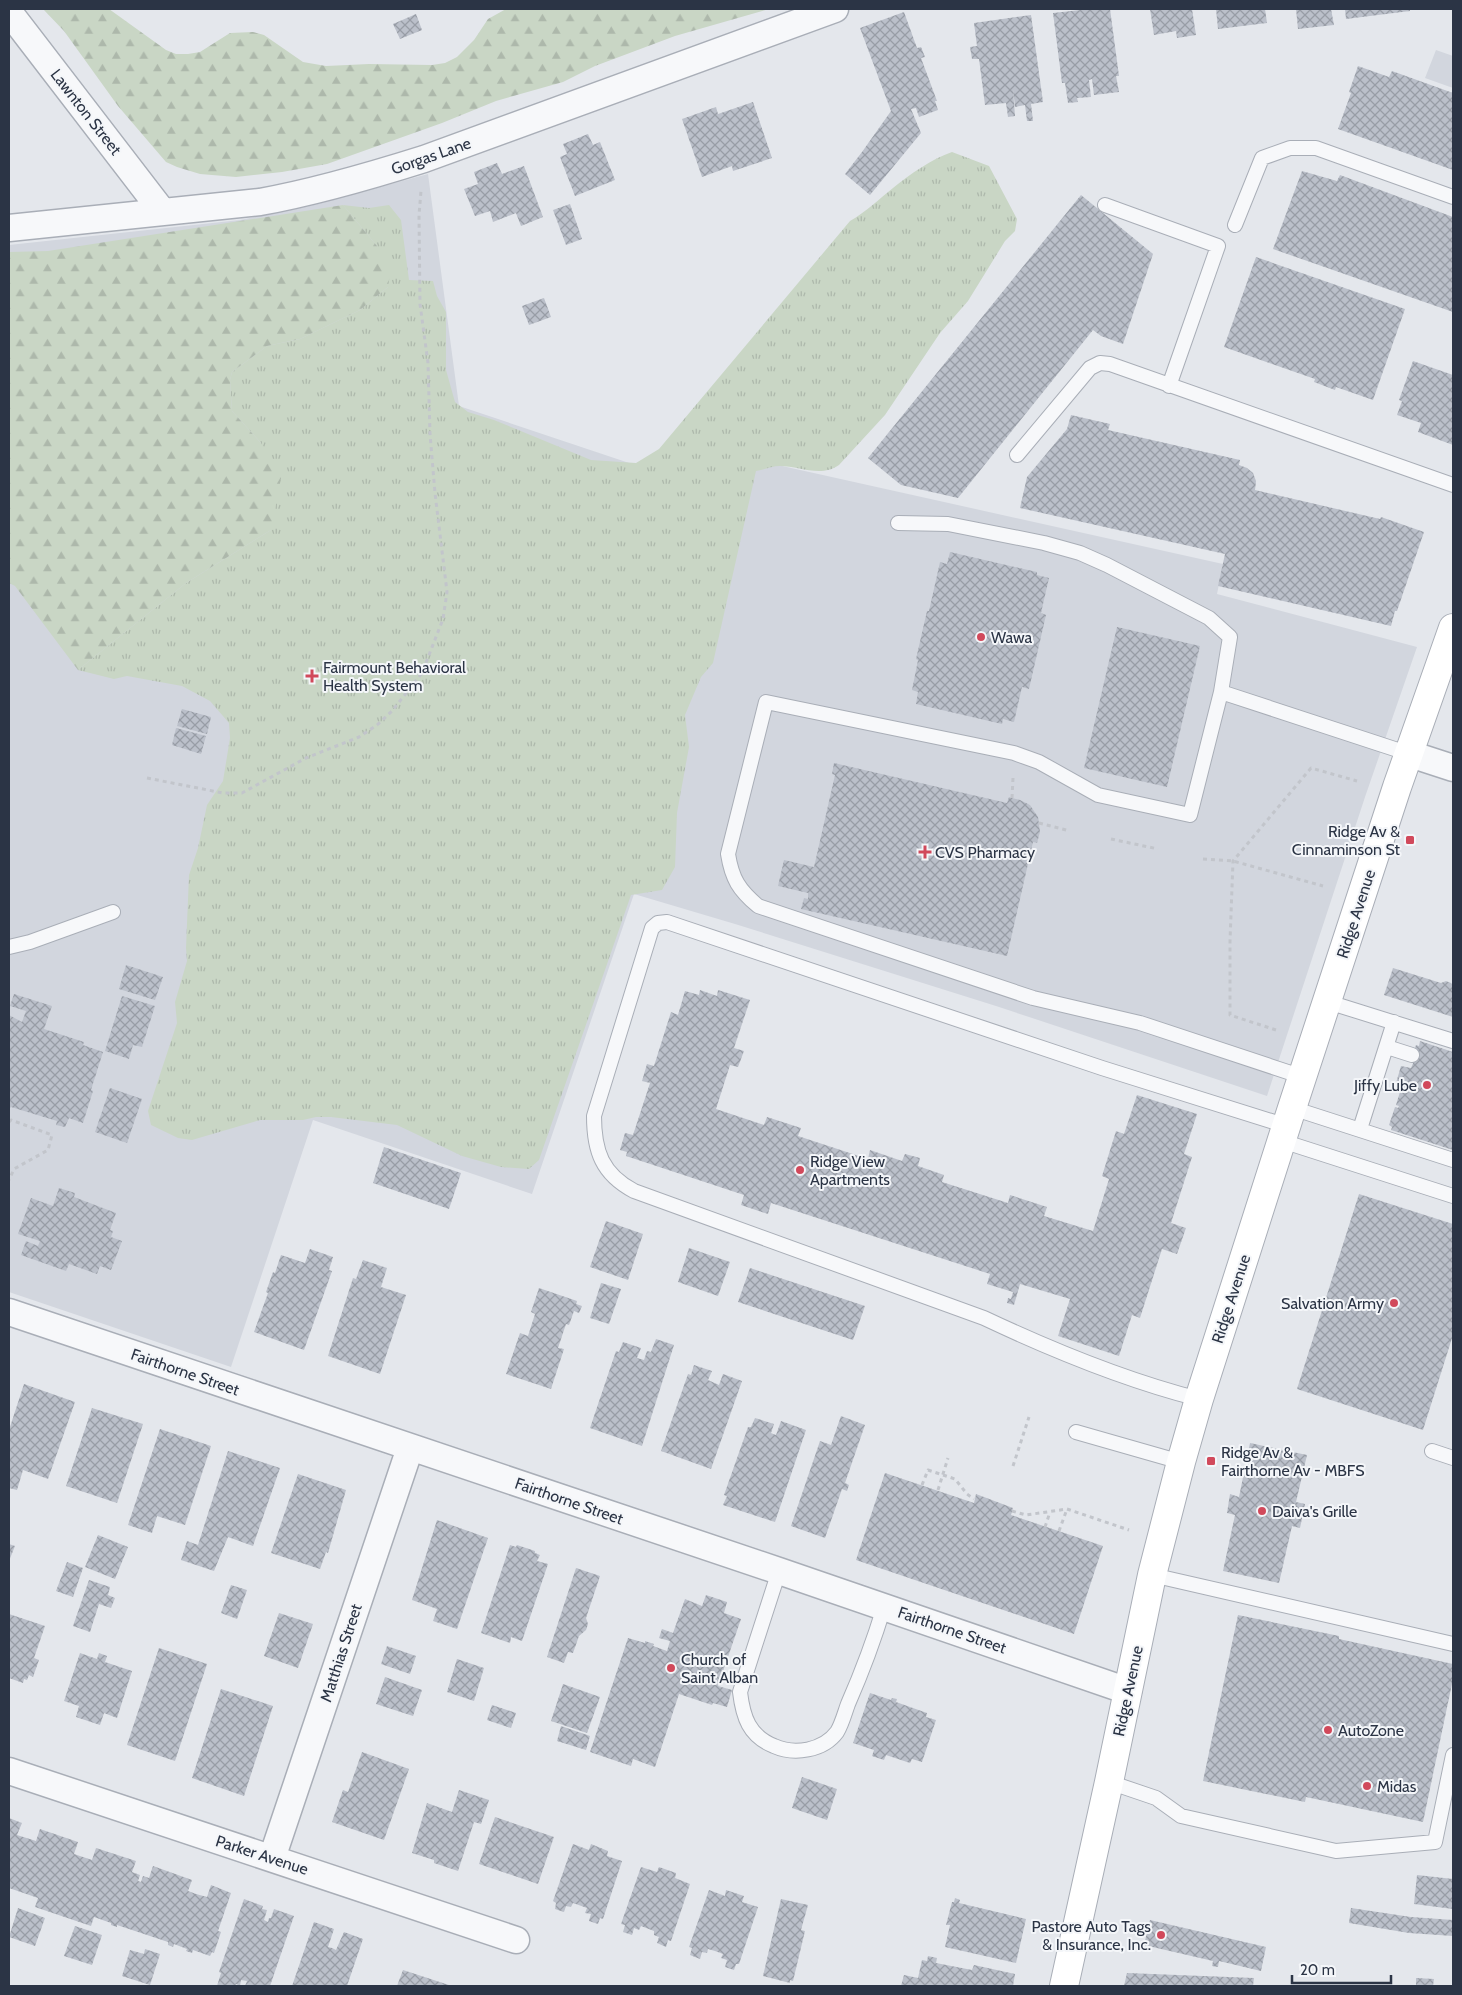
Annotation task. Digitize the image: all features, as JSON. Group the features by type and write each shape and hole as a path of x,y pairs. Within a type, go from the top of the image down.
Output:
{"main road":[{"name":"Ridge Avenue","path":"1064,1986 1152,1576 1199,1399 1287,1125 1453,628"}],"street":[{"name":"Gorgas Lane","path":"9,228 162,211 214,208 295,196 357,180 424,159 835,9"},
{"name":"Lawnton Street","path":"9,12 162,211"},
{"path":"1410,754 1453,768"},
{"name":"Fairthorne Street","path":"9,1312 779,1571 1128,1691"},
{"name":"Matthias Street","path":"272,1858 410,1448"},
{"name":"Parker Avenue","path":"9,1771 516,1940"}],"lane":[{"path":"1234,225 1262,158 1290,148 1316,148 1453,197"},
{"path":"1104,205 1218,246 1169,386"},
{"path":"1017,455 1090,368 1100,363 1110,364 1453,485"},
{"path":"898,523 948,524 1044,543 1080,553 1209,618 1230,637 1221,692 1190,814 1098,795 1039,762 1014,753 766,702 728,854 731,874 744,894 758,906 1033,998 1140,1023 1303,1077"},
{"path":"1221,692 1410,754"},
{"path":"9,947 30,942 113,912"},
{"path":"1199,1399 1166,1391 1097,1368 984,1318 634,1191 621,1184 598,1153 594,1134 594,1116 652,928 658,923 667,922 1102,1068 1287,1125 1453,1196"},
{"path":"1328,1002 1453,1041"},
{"path":"1360,1129 1394,1022"},
{"path":"1387,1047 1412,1055"},
{"path":"1287,1125 1360,1129 1453,1160"},
{"path":"1076,1432 1181,1462"},
{"path":"1432,1451 1453,1458"},
{"path":"779,1571 740,1692 742,1711 751,1729 765,1742 783,1750 803,1751 821,1745 836,1732 856,1685 884,1607"},
{"path":"1152,1576 1453,1644"},
{"path":"1109,1782 1156,1798 1181,1816 1336,1851 1435,1842 1453,1755"}],"path":[{"path":"147,778 223,793 242,793 306,758 359,737 392,711 422,673 443,619 447,592 435,493 430,434 428,362 420,304 419,216 424,159"},
{"path":"1276,1030 1230,1015 1233,861 1311,768 1357,781"},
{"path":"1012,798 1013,773"},
{"path":"1039,823 1070,831"},
{"path":"1111,839 1158,849"},
{"path":"1204,859 1233,861 1322,886"},
{"path":"9,1122 11,1120 18,1122 52,1135 48,1150 14,1169 9,1180"},
{"path":"1013,1466 1029,1417"},
{"path":"938,1490 948,1458"},
{"path":"922,1485 928,1470 958,1482 967,1494 974,1499"},
{"path":"1059,1532 1067,1509"},
{"path":"1012,1511 1026,1515 1067,1509 1129,1530"},
{"path":"1045,1527 1050,1512"}],"shaded area":[{"path":"1436,50 1453,56 1453,88 1425,78"},
{"name":"Fairmount Behavioral Health System","path":"428,174 459,406 668,476 692,446 1223,564 1217,594 1417,647 1365,797 1267,1096 996,1006 634,894 532,1194 313,1120 231,1367 9,1292 9,245 240,220 310,206"}],"green space":[{"path":"43,9 109,9 166,50 176,54 200,52 230,33 253,32 264,35 303,62 326,66 369,64 432,65 445,63 457,57 474,40 488,19 506,9 769,9 675,36 595,66 563,82 496,101 442,123 327,164 282,172 236,177 200,174 166,162 118,106 64,31"},
{"path":"952,152 989,166 1017,219 1015,231 1005,241 968,301 940,333 885,415 839,465 825,471 780,466 756,471 713,663 701,677 685,715 689,747 677,813 675,867 662,890 631,895 539,1160 529,1169 501,1167 462,1156 397,1125 331,1117 316,1117 303,1120 260,1120 192,1140 178,1138 151,1125 148,1111 177,1023 175,1002 187,961 189,875 198,848 207,805 223,781 230,738 229,723 210,701 182,686 127,676 114,679 78,670 186,583 271,530 261,443 232,411 230,380 232,372 267,346 300,339 360,310 388,287 377,246 343,205 369,208 389,205 401,220 409,280 433,281 437,296 446,312 446,370 455,402 468,412 494,420 591,460 636,463 659,449 850,221 867,210 914,172"},
{"path":"343,205 377,246 391,268 388,287 360,310 300,339 267,346 232,372 230,380 232,411 261,443 281,478 271,530 186,583 78,670 15,586 9,583 9,252 48,251"}],"building":[{"path":"1110,9 1119,76 1116,76 1119,92 1094,95 1092,79 1089,80 1091,97 1077,98 1078,102 1068,103 1065,83 1062,83 1053,13"},
{"path":"1150,9 1192,9 1196,35 1177,38 1176,31 1154,35"},
{"path":"1216,9 1265,9 1267,23 1218,29"},
{"path":"1296,9 1331,9 1334,25 1298,29"},
{"path":"1345,9 1410,9 1410,11 1346,19"},
{"path":"904,12 917,48 921,47 925,57 921,58 937,101 935,101 938,110 919,117 916,108 911,109 921,133 870,195 845,174 891,111 860,28"},
{"path":"416,14 422,30 400,39 393,24"},
{"path":"1031,15 1043,102 1031,104 1033,121 1027,121 1025,105 1015,107 1013,89 1015,116 1008,117 1006,103 985,105 979,59 972,59 970,47 977,46 974,23"},
{"path":"1358,66 1389,77 1392,71 1453,93 1453,170 1338,129"},
{"path":"753,102 772,158 733,171 732,166 702,177 682,119 716,107 718,114"},
{"path":"588,134 593,145 600,142 615,180 575,196 560,157 567,154 563,144"},
{"path":"497,163 502,174 524,166 543,217 521,226 516,213 493,222 490,211 475,216 464,189 478,184 474,172"},
{"path":"1302,171 1337,181 1340,175 1453,217 1453,312 1273,249"},
{"path":"1081,195 1153,254 1123,344 1101,336 1093,330 958,498 901,485 868,458"},
{"path":"570,204 582,239 566,245 553,210"},
{"path":"1256,257 1405,309 1373,400 1336,387 1335,390 1314,382 1315,379 1224,347"},
{"path":"544,298 551,317 529,325 522,306"},
{"path":"1413,361 1453,375 1453,445 1418,432 1421,423 1397,415 1402,401 1399,400"},
{"path":"1071,415 1110,424 1108,430 1240,460 1239,465 1253,473 1256,481 1255,490 1380,519 1381,517 1424,532 1391,626 1218,586 1225,554 1020,508 1027,477 1067,429"},
{"name":"Wawa","path":"950,552 1037,572 1037,575 1049,578 1041,613 1046,615 1029,689 1022,687 1014,722 1003,719 1002,724 916,704 918,692 912,690 918,660 916,659 940,562 947,564"},
{"path":"1117,627 1200,646 1167,787 1084,768"},
{"path":"182,709 211,717 207,734 177,726"},
{"path":"176,728 206,736 201,754 172,745"},
{"name":"CVS Pharmacy","path":"834,763 1007,803 1009,797 1030,805 1038,817 1040,832 1037,843 1033,842 1007,956 801,909 804,898 808,899 808,893 778,886 784,860 814,867 835,775 832,774"},
{"path":"126,965 163,977 155,1000 119,989"},
{"path":"1393,968 1441,983 1446,981 1451,983 1453,985 1453,1017 1384,995"},
{"name":"Ridge View Apartments","path":"700,990 717,996 718,990 750,1000 734,1048 744,1051 738,1067 730,1065 716,1109 764,1125 767,1117 801,1128 798,1136 868,1159 870,1150 902,1161 905,1154 920,1158 918,1166 944,1175 942,1182 1008,1203 1010,1195 1047,1207 1044,1216 1093,1231 1109,1179 1102,1176 1116,1131 1124,1134 1137,1095 1197,1114 1184,1154 1192,1157 1171,1223 1186,1228 1177,1254 1162,1249 1140,1318 1132,1315 1119,1356 1058,1336 1070,1299 1020,1284 1014,1305 1007,1303 1008,1298 1011,1299 1013,1292 987,1284 990,1274 771,1203 768,1214 741,1205 744,1195 626,1156 627,1152 620,1150 625,1133 633,1135 650,1083 642,1081 647,1064 654,1066 671,1012 678,1015 685,991 699,995"},
{"path":"14,994 52,1006 44,1029 84,1042 83,1045 103,1052 83,1123 69,1118 65,1127 56,1125 57,1121 11,1107 9,1109 9,1015 22,1022 26,1011 10,1006"},
{"path":"122,996 155,1006 142,1047 133,1045 129,1059 105,1051"},
{"path":"1420,1041 1453,1052 1453,1150 1391,1130 1392,1127 1389,1125 1395,1107 1398,1108 1399,1106 1396,1105 1402,1085 1396,1083 1401,1066 1411,1068 1414,1061 1411,1060 1416,1045 1419,1046"},
{"path":"110,1088 142,1099 127,1143 95,1132"},
{"path":"384,1147 461,1173 449,1209 373,1183"},
{"path":"59,1188 75,1193 74,1197 116,1213 110,1230 113,1231 111,1237 122,1241 111,1270 100,1266 97,1274 69,1264 66,1271 21,1255 26,1241 38,1246 40,1241 18,1234 31,1198 53,1206"},
{"path":"1359,1194 1453,1224 1453,1335 1423,1430 1297,1389"},
{"path":"606,1221 643,1234 628,1280 590,1267"},
{"path":"689,1248 730,1262 718,1296 678,1282"},
{"path":"310,1249 333,1257 329,1270 332,1271 304,1350 254,1332 268,1293 266,1292 273,1272 275,1273 281,1255 305,1263"},
{"path":"363,1260 387,1268 381,1287 406,1295 380,1374 328,1356 353,1278 356,1279"},
{"path":"750,1268 865,1306 853,1340 738,1302"},
{"path":"601,1283 621,1289 609,1324 590,1318"},
{"path":"539,1288 577,1301 576,1304 582,1306 579,1313 574,1311 569,1325 566,1324 558,1348 564,1349 551,1389 506,1374 520,1333 528,1336 535,1314 531,1312"},
{"path":"656,1339 674,1345 642,1446 590,1428 616,1351 619,1352 623,1342 641,1348 637,1358 644,1360 647,1351 651,1352"},
{"path":"694,1365 712,1371 708,1380 719,1385 723,1374 742,1381 711,1469 661,1451 688,1374 691,1375"},
{"path":"24,1384 75,1402 48,1479 23,1470 17,1490 9,1488 9,1430"},
{"path":"92,1408 143,1424 117,1503 66,1486"},
{"path":"841,1416 865,1425 845,1483 849,1485 847,1491 842,1489 825,1538 791,1526 820,1441 831,1445"},
{"path":"755,1418 774,1424 771,1433 776,1435 781,1421 806,1430 775,1522 723,1505 727,1496 724,1495 748,1427 751,1427"},
{"path":"160,1429 211,1446 185,1525 157,1516 152,1533 128,1525"},
{"path":"1250,1443 1307,1455 1296,1502 1305,1504 1300,1528 1292,1526 1279,1583 1223,1571 1235,1515 1227,1513 1230,1494 1239,1497"},
{"path":"228,1451 280,1468 253,1546 228,1537 214,1571 181,1560 187,1541 198,1545"},
{"path":"885,1473 974,1503 976,1494 1013,1508 1011,1515 1103,1546 1074,1634 856,1560"},
{"path":"298,1474 346,1490 328,1553 326,1552 320,1569 271,1553"},
{"path":"437,1520 488,1538 457,1629 433,1621 437,1609 412,1600"},
{"path":"98,1535 128,1547 115,1579 85,1567"},
{"path":"9,1544 15,1546 9,1561"},
{"path":"510,1545 516,1547 517,1545 535,1551 535,1553 540,1555 537,1561 548,1564 522,1641 511,1637 510,1643 481,1633"},
{"path":"67,1562 83,1568 73,1597 56,1591"},
{"path":"576,1568 600,1576 586,1618 588,1624 586,1630 579,1636 573,1653 568,1652 564,1663 547,1657"},
{"path":"89,1580 110,1587 108,1595 115,1598 111,1608 99,1604 90,1632 73,1626"},
{"path":"231,1585 247,1590 237,1619 221,1613"},
{"name":"Church of Saint Alban","path":"706,1595 727,1602 724,1613 741,1619 718,1686 732,1690 727,1707 713,1703 712,1705 679,1694 655,1767 633,1759 631,1766 590,1752 628,1638 654,1644 653,1646 667,1651 670,1641 659,1638 662,1629 673,1633 685,1599 702,1606"},
{"path":"279,1613 313,1624 298,1668 264,1656"},
{"path":"9,1614 45,1626 34,1658 39,1660 33,1677 29,1675 27,1680 24,1679 23,1683 9,1678"},
{"name":"AutoZone","path":"1238,1615 1339,1636 1339,1639 1453,1664 1453,1679 1423,1822 1306,1797 1305,1802 1203,1781"},
{"path":"387,1646 416,1656 410,1674 381,1664"},
{"path":"159,1648 207,1664 175,1761 127,1745"},
{"path":"80,1653 97,1659 99,1653 107,1656 105,1662 132,1671 117,1718 104,1713 100,1725 76,1717 79,1706 64,1701"},
{"path":"457,1659 484,1668 474,1701 447,1692"},
{"path":"385,1677 422,1690 413,1716 376,1704"},
{"path":"563,1684 600,1697 587,1733 551,1721"},
{"path":"221,1689 273,1706 244,1796 192,1778"},
{"path":"870,1693 891,1700 892,1698 897,1699 896,1702 927,1713 926,1717 936,1720 922,1762 912,1759 910,1763 886,1755 884,1760 872,1756 874,1750 853,1743"},
{"path":"492,1705 516,1713 511,1728 487,1720"},
{"path":"561,1726 590,1736 586,1750 557,1741"},
{"path":"362,1752 409,1769 384,1840 332,1822 343,1790 348,1792"},
{"path":"802,1777 837,1789 827,1820 792,1808"},
{"path":"459,1790 489,1800 481,1824 474,1822 458,1871 412,1853 427,1803 452,1812"},
{"path":"495,1817 554,1837 538,1884 479,1864"},
{"path":"9,1818 22,1823 17,1835 36,1841 40,1829 78,1842 74,1854 92,1860 96,1848 136,1861 132,1872 140,1875 138,1881 141,1882 143,1876 149,1878 153,1866 192,1880 188,1891 196,1894 207,1897 211,1885 231,1893 218,1931 221,1932 214,1953 212,1952 210,1956 193,1950 192,1953 174,1944 173,1947 168,1945 168,1942 117,1925 117,1927 111,1925 111,1923 94,1917 91,1926 35,1907 38,1898 9,1888"},
{"path":"573,1844 589,1850 591,1844 608,1851 607,1856 622,1861 603,1919 600,1918 598,1924 589,1921 591,1914 585,1913 587,1908 573,1903 571,1907 566,1906 564,1912 555,1909 556,1903 553,1901"},
{"path":"641,1867 657,1872 659,1867 676,1873 675,1878 690,1884 671,1941 668,1940 666,1947 657,1943 659,1937 654,1935 654,1931 641,1926 639,1930 634,1928 632,1935 623,1932 625,1925 621,1924"},
{"path":"1417,1875 1453,1879 1453,1909 1414,1904"},
{"path":"709,1890 725,1896 726,1890 744,1896 742,1902 758,1907 739,1964 736,1964 734,1970 725,1967 727,1960 721,1958 723,1954 715,1951 708,1949 707,1953 702,1952 700,1959 690,1955 692,1948 689,1947"},
{"path":"955,1898 960,1900 959,1903 1026,1919 1016,1963 945,1947 950,1925 946,1925 952,1902 954,1902"},
{"path":"244,1899 263,1906 262,1909 267,1910 264,1920 268,1922 274,1909 294,1916 270,1986 245,1986 247,1981 241,1980 240,1986 236,1984 235,1986 217,1986 221,1973 219,1972"},
{"path":"781,1899 808,1905 801,1930 805,1931 793,1981 790,1980 790,1983 763,1976"},
{"path":"18,1908 45,1918 35,1946 9,1937"},
{"path":"1351,1908 1411,1917 1453,1920 1453,1936 1409,1933 1349,1923"},
{"path":"1150,1920 1266,1947 1261,1971 1219,1961 1218,1967 1212,1966 1213,1961 1144,1945"},
{"path":"314,1922 334,1929 328,1947 336,1950 344,1932 363,1939 347,1986 292,1986"},
{"path":"75,1926 102,1935 92,1965 64,1956"},
{"path":"145,1949 160,1954 150,1985 122,1976 130,1950 144,1954"},
{"path":"928,1956 937,1958 936,1963 972,1970 974,1965 1015,1974 1013,1986 901,1986 904,1975 918,1978 922,1960 927,1961"},
{"path":"403,1970 452,1986 397,1986"},
{"path":"1127,1973 1254,1978 1253,1986 1124,1986"},
{"path":"1416,1978 1434,1979 1433,1986 1416,1986"}],"place":[{"name":"Wawa","path":"981,637"},
{"name":"Fairmount Behavioral Health System","path":"312,676"},
{"name":"Ridge Av & Cinnaminson St","path":"1410,840"},
{"name":"CVS Pharmacy","path":"925,852"},
{"name":"Jiffy Lube","path":"1427,1085"},
{"name":"Ridge View Apartments","path":"800,1170"},
{"name":"Salvation Army","path":"1394,1303"},
{"name":"Ridge Av & Fairthorne Av - MBFS","path":"1211,1461"},
{"name":"Daiva's Grille","path":"1262,1511"},
{"name":"Church of Saint Alban","path":"671,1668"},
{"name":"AutoZone","path":"1328,1730"},
{"name":"Midas","path":"1367,1786"},
{"name":"Pastore Auto Tags & Insurance, Inc.","path":"1161,1935"}]}
